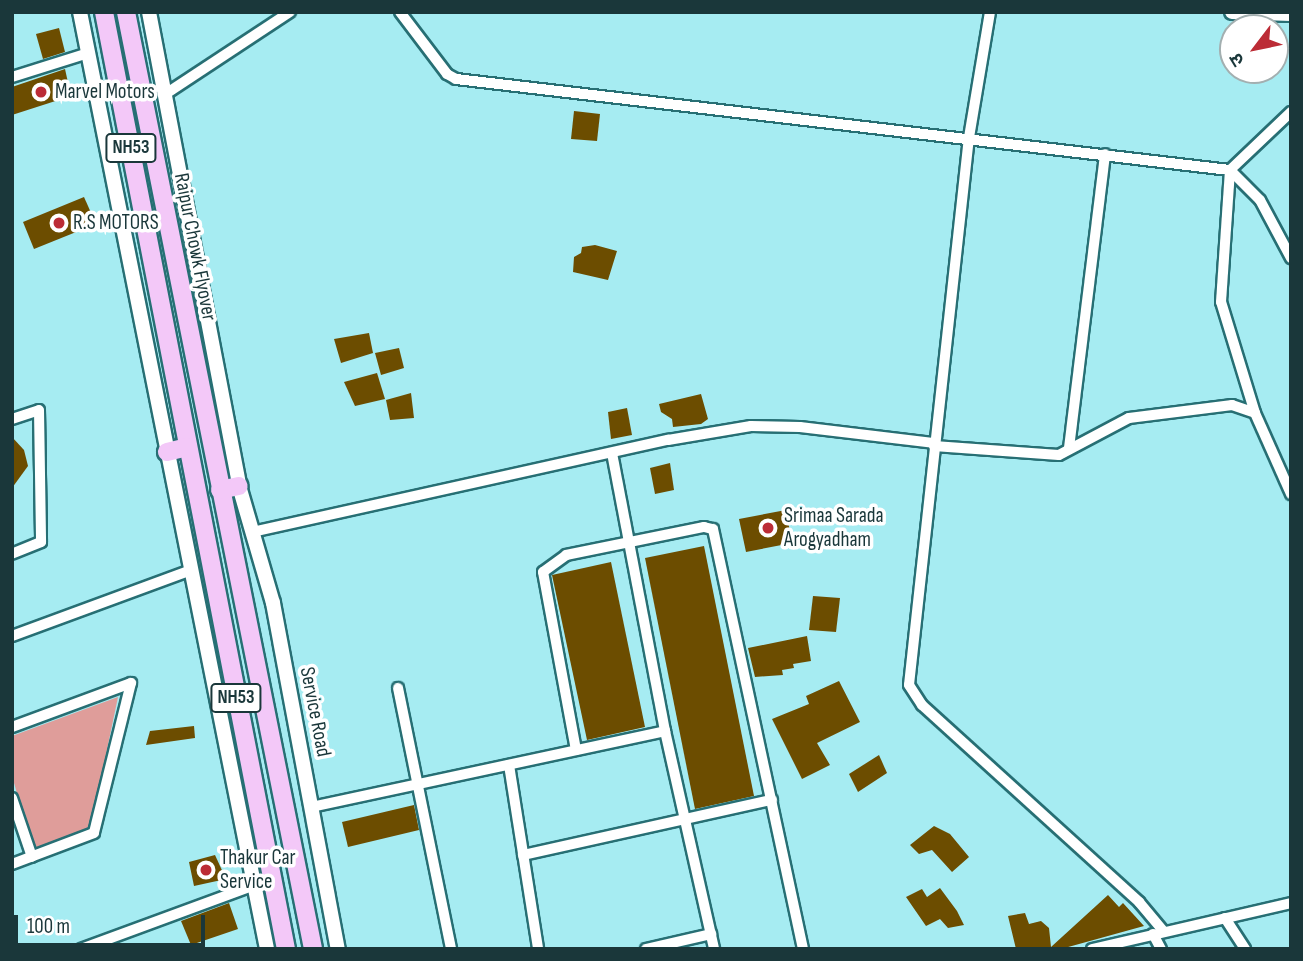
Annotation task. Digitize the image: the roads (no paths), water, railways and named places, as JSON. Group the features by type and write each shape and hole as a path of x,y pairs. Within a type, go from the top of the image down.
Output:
{"highway":[{"name":"Raipur Chowk Flyover","path":"104,12 158,283 187,447"},
{"name":"Raipur Chowk Flyover","path":"126,12 220,490"},
{"path":"167,452 187,447"},
{"name":"NH53","path":"187,447 286,949"},
{"path":"220,490 239,485"},
{"name":"NH53","path":"220,490 313,949"}],"street":[{"path":"80,12 267,949"},
{"name":"Service Road","path":"149,12 239,485 273,603 338,949"},
{"path":"164,95 290,12"},
{"path":"400,12 447,74 456,79 970,137 1230,170 1260,200 1291,258"},
{"path":"990,12 970,137 909,685 922,705 1139,902 1158,933 1161,949"},
{"path":"1232,12 1291,14"},
{"path":"12,77 88,53"},
{"path":"1291,112 1230,170 1222,302 1255,413 1291,494"},
{"path":"1069,448 1105,154"},
{"path":"252,532 612,453 751,426 800,427 935,445 1059,455 1129,418 1152,412 1232,405 1255,413"},
{"path":"12,419 39,410 41,542 12,554"},
{"path":"612,453 665,731 713,949"},
{"path":"576,750 543,572 566,555 629,541 713,529 803,949"},
{"path":"12,636 191,570"},
{"path":"12,727 131,683 94,833 12,864"},
{"path":"398,688 451,949"},
{"path":"311,807 665,731"},
{"path":"509,765 538,949"},
{"path":"12,797 32,857"},
{"path":"523,855 772,800"},
{"path":"80,949 255,885"},
{"path":"1092,949 1291,902"},
{"path":"1225,918 1245,949"},
{"path":"646,949 710,934"}],"place":[{"name":"Marvel Motors","path":"41,92"},
{"name":"R.S MOTORS","path":"59,223"},
{"name":"Srimaa Sarada Arogyadham","path":"768,528"},
{"name":"Thakur Car Service","path":"206,870"}]}
